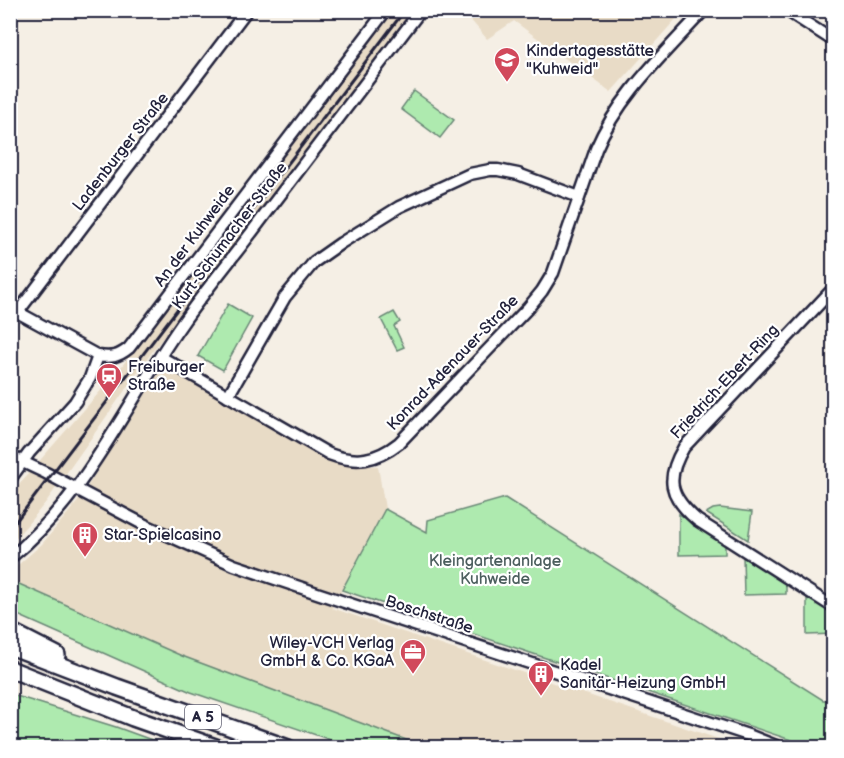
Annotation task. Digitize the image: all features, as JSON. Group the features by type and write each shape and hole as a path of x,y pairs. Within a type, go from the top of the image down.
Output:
{"highway":[{"path":"10,631 117,687"},
{"name":"A 5","path":"10,646 117,687 288,747"},
{"name":"A 5","path":"10,669 133,718 218,747"},
{"name":"A 5","path":"10,675 49,685"}],"street":[{"name":"Ladenburger Straße","path":"14,310 247,10"},
{"name":"An der Kuhweide","path":"98,356 110,358 120,356 129,348 386,10"},
{"name":"Kurt-Schumacher-Straße","path":"10,558 31,542 76,489 181,325 421,10"},
{"name":"Konrad-Adenauer-Straße","path":"161,357 329,454 342,459 366,460 388,451 399,443 542,291 553,273 596,149 612,117 627,96 704,10"},
{"path":"786,10 834,41"},
{"path":"228,396 285,297 314,262 399,207 470,174 490,170 519,174 579,197"},
{"name":"Friedrich-Ebert-Ring","path":"834,288 684,447 676,459 672,480 673,490 682,508 697,520 834,606"},
{"path":"10,479 28,453 75,402 90,378 98,356 14,310"},
{"path":"10,456 76,489"},
{"name":"Boschstraße","path":"76,489 150,528 234,565 781,747"}],"shaded area":[{"path":"394,11 412,11 152,352 46,502 11,543 11,497 21,482 118,371"},
{"path":"463,11 683,11 611,92 514,21 487,39"},
{"path":"163,366 337,460 351,466 378,466 385,509 332,608 742,747 425,747 182,656 11,580 10,572 42,544 79,500"}],"green space":[{"path":"414,91 454,120 440,138 401,109"},
{"path":"228,304 252,318 223,370 198,356"},
{"path":"394,312 400,322 394,326 404,347 397,350 381,319"},
{"name":"Kleingartenanlage Kuhweide","path":"505,498 823,700 833,700 833,747 807,747 342,590 385,509 427,532 428,520"},
{"path":"720,508 752,512 748,540 706,513"},
{"path":"679,514 725,545 725,554 679,555"},
{"path":"743,556 786,584 786,594 744,595"},
{"path":"10,580 182,656 425,747 351,747 191,692 11,612"},
{"path":"807,597 833,610 834,634 807,635"},
{"path":"10,694 116,727 171,747 11,747"}],"railway":[{"path":"10,529 405,10"}],"place":[{"name":"Kindertagesstätte \"Kuhweid\"","path":"507,83"},
{"name":"Freiburger Straße","path":"109,399"},
{"name":"Star-Spielcasino","path":"85,558"},
{"name":"Wiley-VCH Verlag GmbH & Co. KGaA","path":"413,675"},
{"name":"Kadel Sanitär-Heizung GmbH","path":"541,697"}]}
